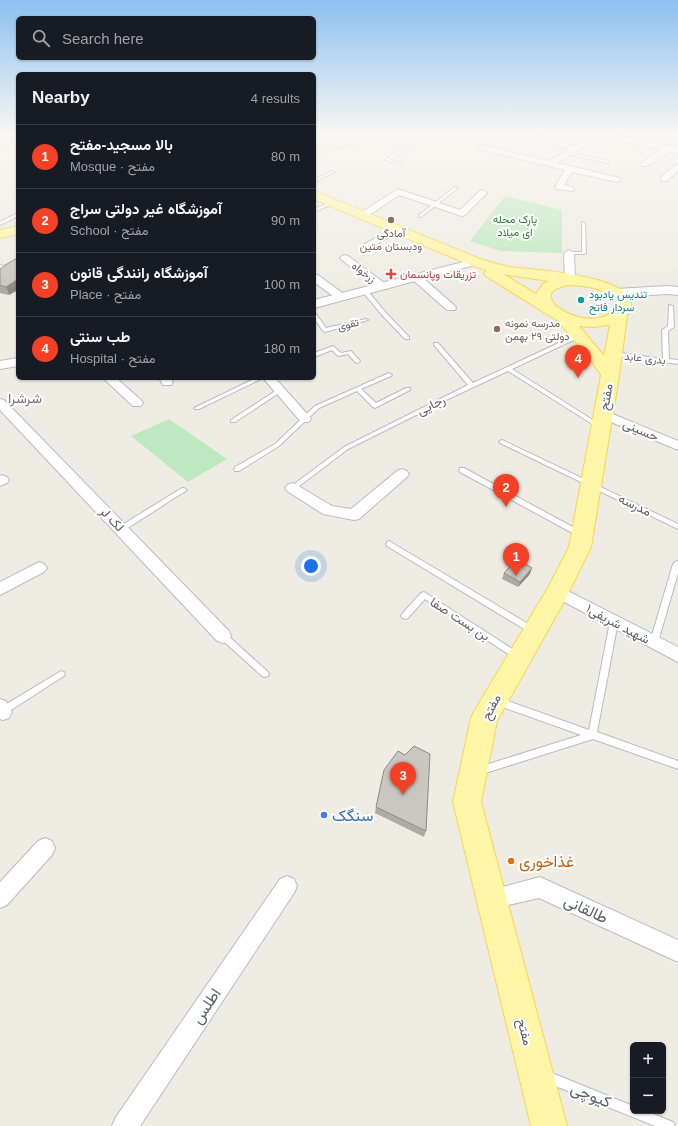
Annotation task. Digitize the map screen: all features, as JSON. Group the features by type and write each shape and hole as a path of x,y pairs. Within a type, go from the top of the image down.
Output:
{"main road":[{"path":"316,196 475,262 508,271 595,283 616,293 624,304 623,310 619,316 611,365"},
{"path":"0,234 16,230"},
{"path":"475,262 563,317 588,323 611,320 619,316"},
{"path":"548,308 544,300 544,293 548,287 557,283 576,280"},
{"path":"616,293 667,290 678,291"},
{"name":"مفتح","path":"548,1126 467,802 484,718 558,592 580,548 611,365 596,356 563,317"}],"street":[{"path":"560,185 559,187 570,189"},
{"path":"362,216 398,192 462,213 483,193"},
{"name":"زرخواه","path":"368,245 396,230"},
{"path":"569,253 576,280"},
{"name":"زرخواه","path":"345,258 383,287"},
{"path":"316,303 475,262"},
{"path":"316,278 341,297"},
{"path":"417,278 451,308"},
{"path":"0,365 16,362"},
{"path":"111,380 138,403"},
{"path":"271,380 305,419"},
{"name":"لک لر","path":"0,403 223,636"},
{"name":"حسینی","path":"602,421 678,446"},
{"path":"292,488 328,510 354,515 402,474"},
{"path":"0,589 39,568"},
{"name":"شهید شریفی۱","path":"558,592 678,655"},
{"path":"0,898 45,848"},
{"name":"اطلس","path":"125,1126 287,886"},
{"name":"طالقانی","path":"492,899 540,887 678,951"}],"lane":[{"path":"420,216 456,188"},
{"path":"316,210 332,203"},
{"path":"0,224 16,215"},
{"path":"569,253 584,253 583,223"},
{"path":"2,267 16,261"},
{"path":"365,291 407,338"},
{"path":"666,360 665,330 671,327 671,306"},
{"name":"تقوی","path":"316,318 325,330 366,320"},
{"name":"رجایی","path":"292,488 346,448 578,336"},
{"path":"436,344 472,386"},
{"path":"316,355 333,348 340,355 349,352 357,361"},
{"name":"بدری عابد","path":"611,365 666,360 678,362"},
{"path":"508,369 602,421"},
{"path":"237,469 277,445 317,407 389,375"},
{"path":"197,408 256,380"},
{"path":"358,389 375,406 408,389"},
{"path":"233,421 280,390"},
{"name":"مدرسه","path":"502,442 678,527"},
{"path":"462,470 582,535"},
{"path":"121,529 184,490"},
{"path":"389,544 534,631"},
{"path":"654,642 677,564"},
{"name":"بن بست صفا","path":"405,616 424,595 519,657"},
{"path":"592,735 614,622"},
{"path":"223,636 265,674"},
{"path":"1,711 61,674"},
{"path":"494,700 678,765"},
{"path":"473,773 592,735"},
{"name":"کیوچی","path":"535,1072 669,1126"}],"green space":[{"name":"پارک محله ای میلاد","path":"505,196 562,210 562,253 501,251 470,241"},
{"path":"169,419 227,459 188,482 131,436"}],"building":[{"path":"16,259 16,280 6,287 0,285 0,269"},
{"path":"517,559 532,568 520,582 504,573"},
{"path":"414,746 430,754 426,831 376,807 384,770 398,751 405,755"}],"place":[{"name":"آمادگی ودبستان متین","path":"391,220"},
{"name":"تزریقات وپانسمان","path":"391,274"},
{"name":"تندیس یادبود سردار فاتح","path":"581,300"},
{"name":"مدرسه نمونه دولتی ۲۹ بهمن","path":"497,329"},
{"name":"طب سنتی","path":"578,378"},
{"name":"آموزشگاه غیر دولتی سراج","path":"506,507"},
{"name":"بالا مسجید-مفتح","path":"516,576"},
{"name":"آموزشگاه رانندگی قانون","path":"403,795"},
{"name":"سنگک","path":"324,815"},
{"name":"غذاخوری","path":"511,861"}],"district":[{"name":"شرشرا","path":"25,398"}]}
